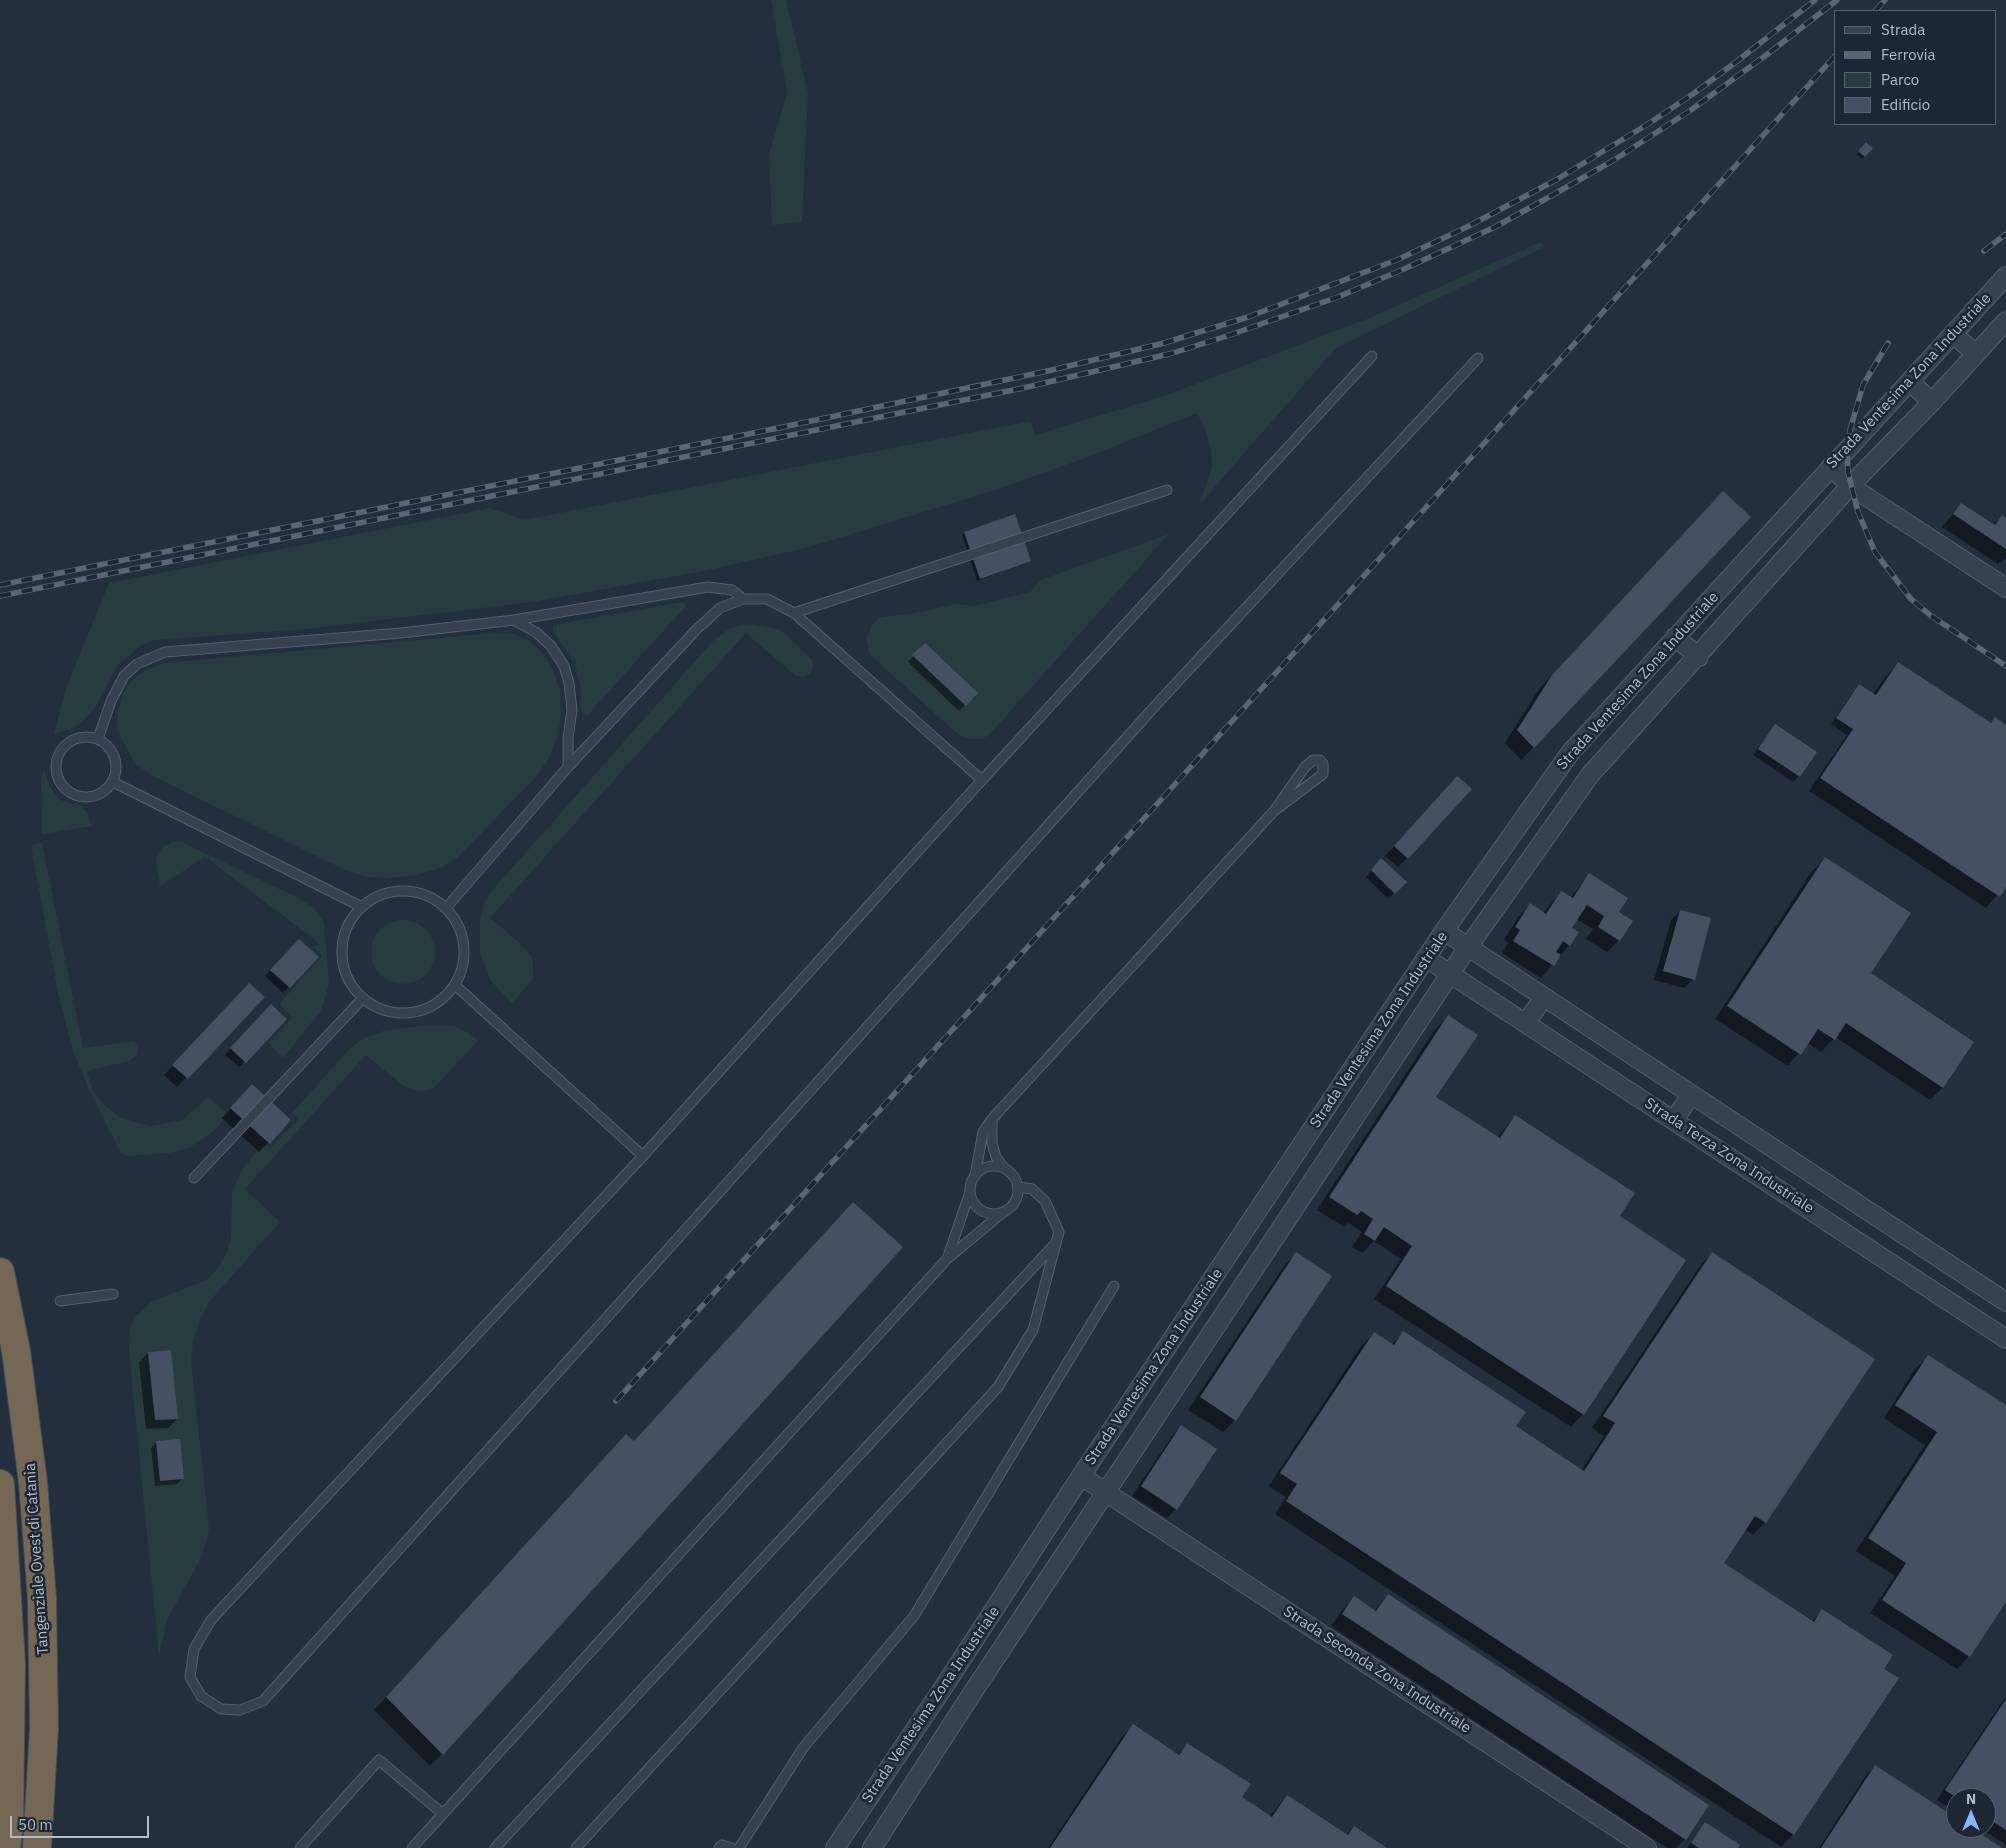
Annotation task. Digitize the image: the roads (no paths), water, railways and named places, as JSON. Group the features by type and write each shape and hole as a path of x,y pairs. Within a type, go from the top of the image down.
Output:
{"highway":[{"name":"Tangenziale Ovest di Catania","path":"0,1272 16,1351 33,1482 42,1599 44,1728 37,1848"},
{"path":"0,1484 11,1664 9,1824 6,1848"},
{"path":"44,1728 53,1807 49,1848"}],"street":[{"name":"Strada Ventesima Zona Industriale","path":"835,1848 1444,931 1570,753 2006,276"},
{"name":"Strada Ventesima Zona Industriale","path":"872,1848 1468,947 1590,775 1699,657 1850,486 1932,402 2006,321"},
{"path":"1953,334 1976,354"},
{"path":"1910,382 1932,402"},
{"path":"1831,466 1850,486 2006,588"},
{"path":"1675,638 1699,657"},
{"name":"Strada Terza Zona Industriale","path":"1444,931 2006,1302"},
{"name":"Strada Terza Zona Industriale","path":"1426,958 2006,1339"},
{"path":"1526,1022 1544,998"},
{"path":"1348,1076 1372,1092"},
{"path":"1674,1120 1691,1095"},
{"path":"1272,1190 1296,1206"},
{"name":"Strada Seconda Zona Industriale","path":"1081,1476 1647,1848"}],"lane":[{"path":"1372,356 982,780 643,1156 211,1620 194,1649 190,1677 201,1696 221,1709 240,1710 263,1701 1155,706 1478,358"},
{"path":"794,613 1167,490"},
{"path":"98,739 111,701 124,676 137,664 165,652 401,633 514,620 708,587 732,590 743,599"},
{"path":"446,908 568,767 696,628 720,608 743,599 767,600 794,613 982,780"},
{"path":"514,620 537,632 551,646 564,666 569,683 572,710 568,738 568,767"},
{"path":"83,737 98,739 109,747 115,757 117,770 113,782 102,794 87,798 72,795 60,784 55,770 58,754 68,742 83,737"},
{"path":"947,1259 970,1192 983,1132 992,1119 1274,811 1306,767 1313,760 1320,760 1324,764 1324,774 1274,811"},
{"path":"113,782 362,906"},
{"path":"404,890 427,895 446,908 458,925 464,945 463,966 455,985 440,1000 422,1010 401,1013 380,1008 363,998 347,977 342,952 347,927 362,906 381,894 404,890"},
{"path":"455,985 643,1156"},
{"path":"194,1178 363,998"},
{"path":"412,1848 947,1259 1015,1202 1018,1187 1011,1172 1004,1168 996,1157 992,1143 992,1119"},
{"path":"974,1176 988,1167 1004,1168"},
{"path":"576,1848 998,1388 1033,1330 1059,1232 1045,1201 1032,1189 1018,1187"},
{"path":"970,1192 978,1207 994,1214 1002,1213"},
{"path":"495,1848 1055,1244"},
{"path":"738,1848 803,1748 914,1616 1114,1286"},
{"path":"60,1301 113,1294"},
{"path":"300,1848 379,1760 443,1814"},
{"path":"719,1848 722,1845 731,1848"}],"railway":[{"path":"0,585 783,427 1052,370 1164,343 1248,317 1399,259 1467,227 1556,180 1693,94 1815,0"},
{"path":"0,596 1023,388 1173,353 1227,336 1338,297 1495,227 1614,160 1691,110 1837,0"},
{"path":"1876,10 1885,0"},
{"path":"616,1401 1834,57"},
{"path":"1984,251 2006,234"},
{"path":"1888,343 1863,385 1850,430 1847,453 1848,472 1858,512 1875,552 1911,599 1930,615 2006,666"}]}
